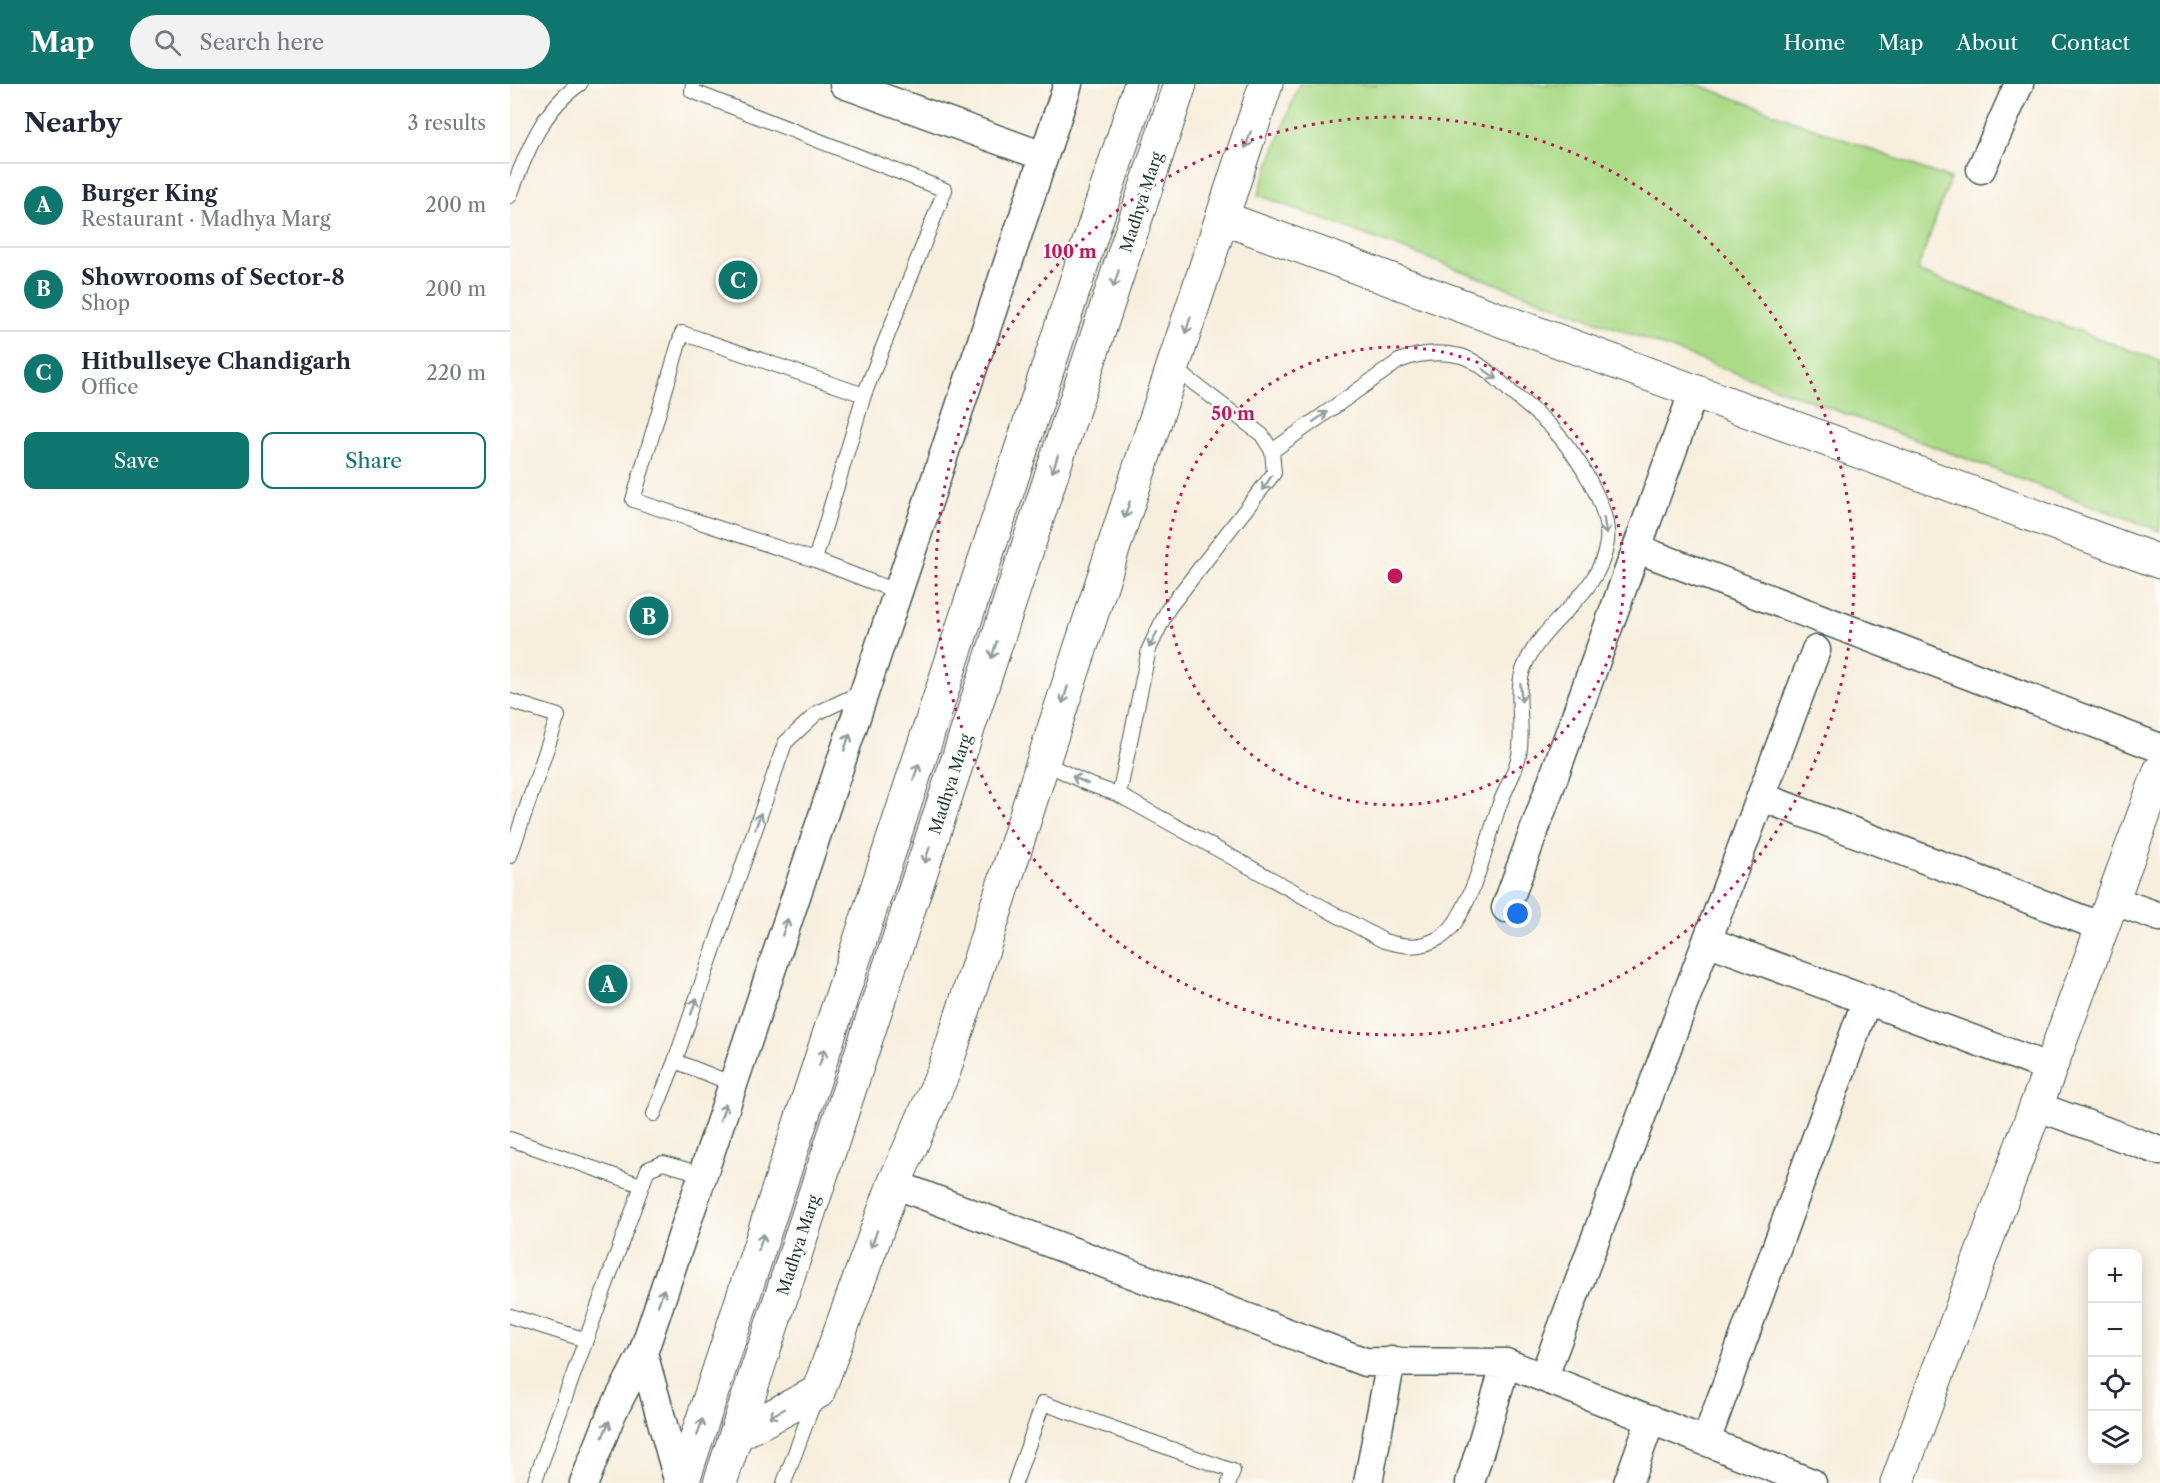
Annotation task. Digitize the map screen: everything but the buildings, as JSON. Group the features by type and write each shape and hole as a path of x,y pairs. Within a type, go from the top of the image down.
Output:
{"street":[{"path":"844,84 1043,156"},
{"path":"584,1483 611,1415 643,1353 1068,84"},
{"path":"681,1483 1142,84"},
{"name":"Madhya Marg","path":"720,1483 1180,84"},
{"path":"736,1435 818,1392 894,1184 944,1071 1266,84"},
{"path":"1981,169 2019,84"},
{"path":"1222,218 2160,562"},
{"path":"1506,908 1695,391"},
{"path":"1638,549 2160,748"},
{"path":"1544,1376 1816,650"},
{"path":"1897,1483 2160,771"},
{"path":"1762,796 2107,914 2160,917"},
{"path":"1707,941 2050,1068"},
{"path":"1706,1441 1866,999"},
{"path":"2036,1106 2160,1151"},
{"path":"894,1184 1365,1362 1506,1362 1812,1483"},
{"path":"643,1353 681,1483"},
{"path":"1368,1483 1391,1361"},
{"path":"1470,1483 1506,1362"},
{"path":"1628,1483 1651,1419"}],"lane":[{"path":"510,196 529,145 552,109 580,84"},
{"path":"693,84 692,91 945,190 864,396 815,560"},
{"path":"864,396 682,333 633,500 815,560 898,592"},
{"path":"1043,762 1086,783 1119,795 1384,941 1411,948 1442,936 1461,914 1519,756 1522,712 1520,682 1525,665 1534,650 1587,589 1601,566 1607,539 1602,508 1591,482 1553,429 1495,377 1463,357 1419,353 1399,361 1272,451"},
{"path":"1119,795 1149,649 1168,609 1274,473 1272,451 1262,435 1174,368"},
{"path":"654,1114 675,1061 785,743 817,713 864,691"},
{"path":"510,701 558,716 510,856"},
{"path":"675,1061 733,1084"},
{"path":"510,1139 641,1185"},
{"path":"534,1483 648,1169 663,1163 702,1174"},
{"path":"510,1316 586,1340"},
{"path":"784,1483 818,1392"},
{"path":"1015,1483 1042,1404 1233,1471 1229,1483"}],"green space":[{"path":"1299,84 1696,84 1950,179 1917,271 2160,361 2160,531 1258,195"}],"place":[{"name":"Hitbullseye Chandigarh","path":"738,280"},
{"name":"Showrooms of Sector-8","path":"649,616"},
{"name":"Burger King","path":"608,984"}]}
